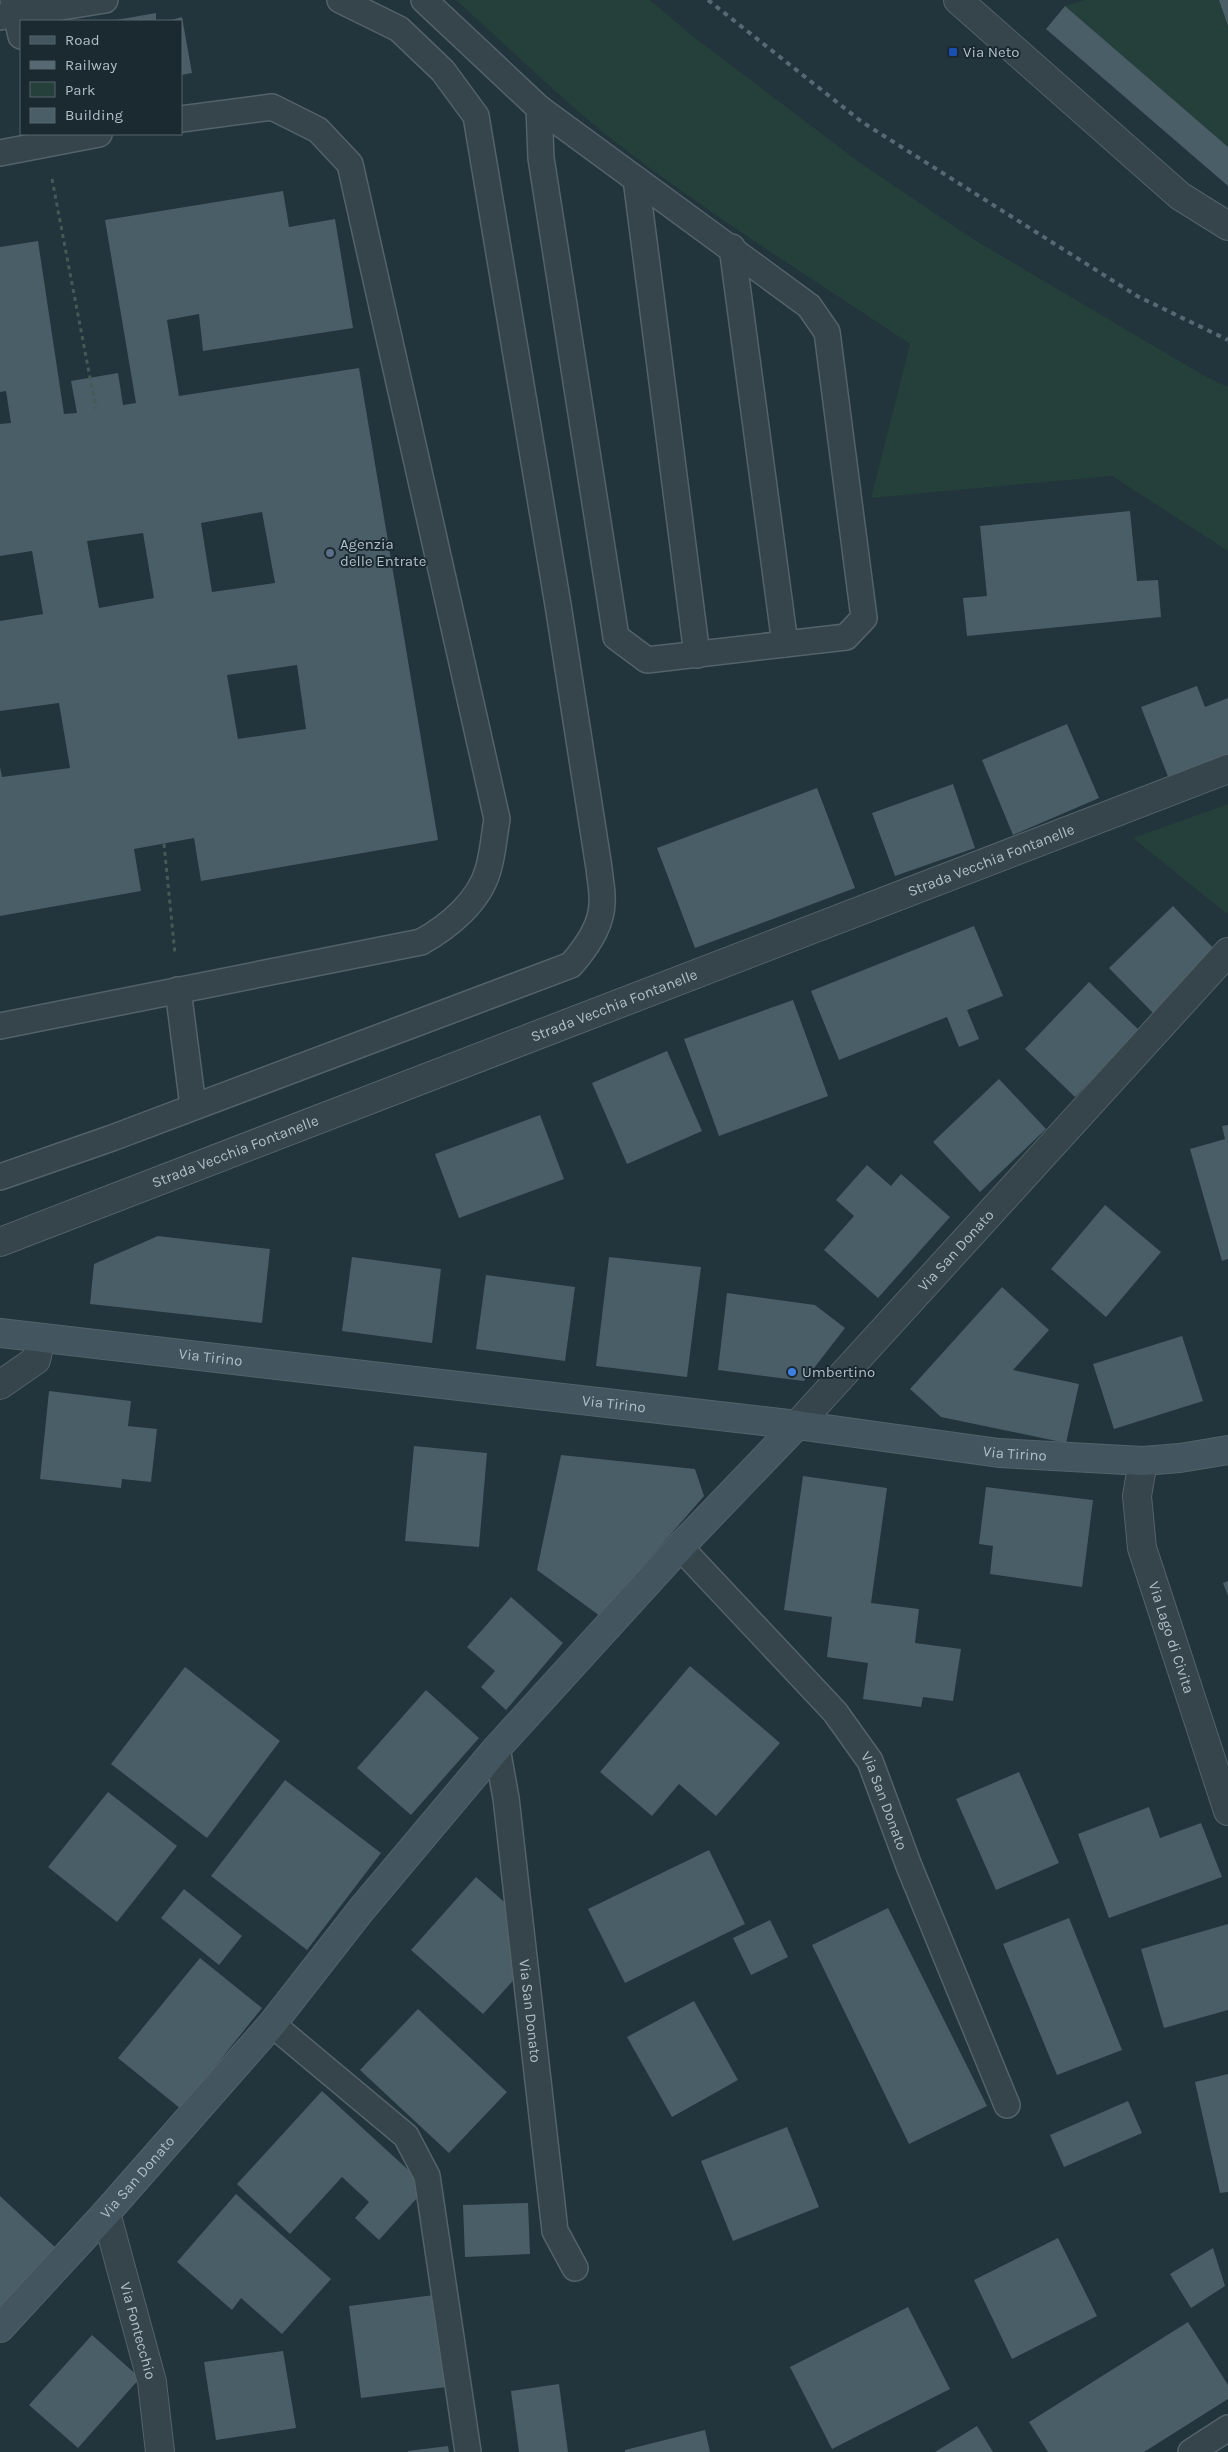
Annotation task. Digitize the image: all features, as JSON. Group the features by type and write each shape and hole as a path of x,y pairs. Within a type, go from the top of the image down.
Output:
{"street":[{"path":"958,0 1180,196 1228,226"},
{"name":"Strada Vecchia Fontanelle","path":"0,1242 1228,769"},
{"name":"Via San Donato","path":"0,2328 106,2212 272,2024 361,1910 497,1748 680,1547 797,1425 1228,952"},
{"name":"Via Tirino","path":"0,1333 797,1425 999,1453 1143,1461 1180,1458 1228,1450"},
{"path":"0,1385 36,1360 41,1338"},
{"name":"Via Lago di Civita","path":"1143,1461 1137,1496 1142,1548 1228,1811"},
{"name":"Via Fontecchio","path":"106,2212 152,2382 160,2452"}],"lane":[{"path":"13,17 105,0"},
{"path":"0,1177 112,1138 571,965 581,954 594,932 602,905 599,868 558,605 476,116 443,71 399,29 340,0"},
{"path":"424,0 539,108 585,143 732,247 809,306 827,332 864,618 846,636 647,660 616,637 541,158 539,108"},
{"path":"0,1026 421,942 444,929 469,905 488,871 497,820 350,164 318,130 272,107 182,119"},
{"path":"0,153 44,139 88,135"},
{"path":"541,158 555,149 585,143"},
{"path":"636,179 697,655"},
{"path":"732,247 785,644"},
{"path":"178,990 193,1106"},
{"name":"Via San Donato","path":"680,1547 835,1712 870,1761 913,1875 1007,2105"},
{"name":"Via San Donato","path":"497,1748 506,1798 555,2231 576,2268"},
{"path":"272,2024 406,2136 427,2176 468,2452"},
{"path":"1191,2452 1228,2428"}],"path":[{"path":"44,139 96,409"},
{"path":"164,844 178,990"}],"green space":[{"path":"456,0 650,0 690,34 859,162 973,239 1203,375 1228,387 1228,551 1112,476 871,498 910,344 729,224 623,148 559,94"},
{"path":"1086,0 1219,0 1228,27 1228,147 1065,6"},
{"path":"1228,804 1228,912 1227,914 1133,838"}],"building":[{"path":"1219,0 1228,0 1228,26"},
{"path":"1065,6 1228,147 1228,186 1046,29"},
{"path":"156,13 156,20 116,20"},
{"path":"182,17 192,73 182,75 182,20 171,20"},
{"name":"Agenzia delle Entrate","path":"283,191 289,227 335,219 353,328 203,351 199,314 167,320 179,396 359,368 438,840 201,881 194,838 134,849 141,891 0,916 0,767 2,777 70,768 59,703 0,711 0,621 43,614 32,551 0,556 0,424 11,423 6,391 0,392 0,247 38,241 64,414 77,413 71,381 118,373 123,405 136,403 105,220","holes":["262,512 275,583 212,592 201,523","143,533 154,598 99,608 87,541","297,665 306,729 238,739 227,675"]},
{"path":"1130,511 1137,581 1158,580 1161,617 967,636 963,598 987,596 980,526"},
{"path":"1197,686 1205,707 1228,698 1228,766 1172,787 1141,707"},
{"path":"1067,724 1099,798 1013,835 982,760"},
{"path":"953,784 975,848 895,876 872,813"},
{"path":"817,788 855,888 695,948 657,848"},
{"path":"1173,906 1218,953 1154,1014 1109,968"},
{"path":"974,926 1003,996 967,1010 979,1039 959,1047 947,1017 839,1060 811,991"},
{"path":"1089,982 1140,1031 1075,1097 1025,1049"},
{"path":"793,1000 828,1096 719,1136 684,1039"},
{"path":"667,1051 702,1131 627,1164 592,1083"},
{"path":"999,1079 1046,1129 980,1192 933,1142"},
{"path":"540,1115 564,1179 459,1218 435,1154"},
{"path":"1228,1125 1228,1259 1222,1261 1190,1149 1225,1139 1222,1126"},
{"path":"867,1165 891,1186 901,1174 950,1217 878,1298 824,1250 854,1216 836,1200"},
{"path":"1105,1205 1161,1252 1106,1317 1051,1269"},
{"path":"158,1236 270,1249 262,1323 90,1304 94,1264"},
{"path":"352,1257 441,1269 432,1343 342,1331"},
{"path":"609,1257 701,1267 687,1377 596,1366"},
{"path":"486,1275 575,1287 565,1361 476,1349"},
{"path":"1002,1287 1049,1330 1013,1370 1079,1384 1066,1443 941,1417 910,1389"},
{"path":"727,1293 815,1305 845,1328 804,1381 718,1370"},
{"path":"1182,1336 1203,1401 1114,1429 1093,1364"},
{"path":"49,1391 131,1401 128,1426 157,1429 151,1482 122,1479 121,1488 40,1479"},
{"path":"414,1446 487,1453 479,1547 405,1541"},
{"path":"561,1455 695,1469 704,1496 600,1616 537,1570"},
{"path":"803,1476 887,1488 871,1603 919,1609 915,1643 961,1649 953,1701 923,1697 921,1707 863,1699 868,1663 827,1657 832,1617 784,1610"},
{"path":"986,1487 1093,1500 1082,1587 990,1574 993,1546 979,1544"},
{"path":"1228,1581 1228,1596 1223,1583"},
{"path":"511,1597 563,1643 506,1710 481,1687 495,1671 467,1647"},
{"path":"690,1666 780,1743 716,1816 679,1784 652,1816 600,1772"},
{"path":"185,1667 280,1741 207,1838 111,1764"},
{"path":"426,1690 479,1738 411,1815 357,1768"},
{"path":"1019,1772 1059,1863 996,1890 956,1799"},
{"path":"285,1780 381,1853 307,1950 211,1876"},
{"path":"108,1792 177,1846 117,1922 48,1867"},
{"path":"1149,1807 1160,1838 1201,1823 1222,1877 1109,1918 1078,1834"},
{"path":"709,1850 745,1924 625,1983 588,1909"},
{"path":"476,1877 511,1908 519,1974 483,2014 411,1950"},
{"path":"184,1889 242,1936 219,1965 161,1918"},
{"path":"888,1908 987,2106 909,2144 812,1945"},
{"path":"1069,1918 1122,2050 1057,2075 1003,1944"},
{"path":"770,1920 788,1957 751,1975 733,1938"},
{"path":"1228,1924 1228,2010 1164,2028 1141,1949"},
{"path":"200,1958 262,2008 181,2109 118,2058"},
{"path":"694,2001 738,2080 672,2117 627,2037"},
{"path":"418,2009 507,2092 449,2153 360,2070"},
{"path":"1228,2074 1228,2192 1220,2193 1195,2082"},
{"path":"322,2091 427,2187 379,2240 355,2218 369,2202 342,2177 290,2234 237,2184"},
{"path":"1128,2101 1142,2133 1064,2167 1050,2135"},
{"path":"787,2127 819,2207 733,2241 701,2161"},
{"path":"236,2194 331,2279 282,2334 241,2298 232,2310 177,2262"},
{"path":"0,2196 56,2248 0,2308"},
{"path":"528,2203 530,2254 465,2257 463,2205"},
{"path":"1058,2238 1097,2316 1012,2359 974,2280"},
{"path":"1213,2248 1225,2286 1191,2308 1170,2274"},
{"path":"434,2295 446,2387 361,2398 349,2306"},
{"path":"908,2307 950,2389 832,2449 790,2367"},
{"path":"1188,2322 1228,2385 1228,2399 1144,2452 1048,2452 1029,2422"},
{"path":"92,2335 140,2378 78,2448 29,2405"},
{"path":"283,2351 296,2428 216,2440 204,2362"},
{"path":"559,2384 568,2452 519,2452 511,2391"},
{"path":"977,2426 993,2452 935,2452"},
{"path":"705,2430 710,2452 625,2452 625,2450"},
{"path":"448,2446 449,2452 408,2452 408,2451"}],"railway":[{"path":"708,0 862,122 1137,296 1228,340"}],"place":[{"name":"Via Neto","path":"953,52"},
{"name":"Agenzia delle Entrate","path":"330,553"},
{"name":"Umbertino","path":"792,1372"}]}
